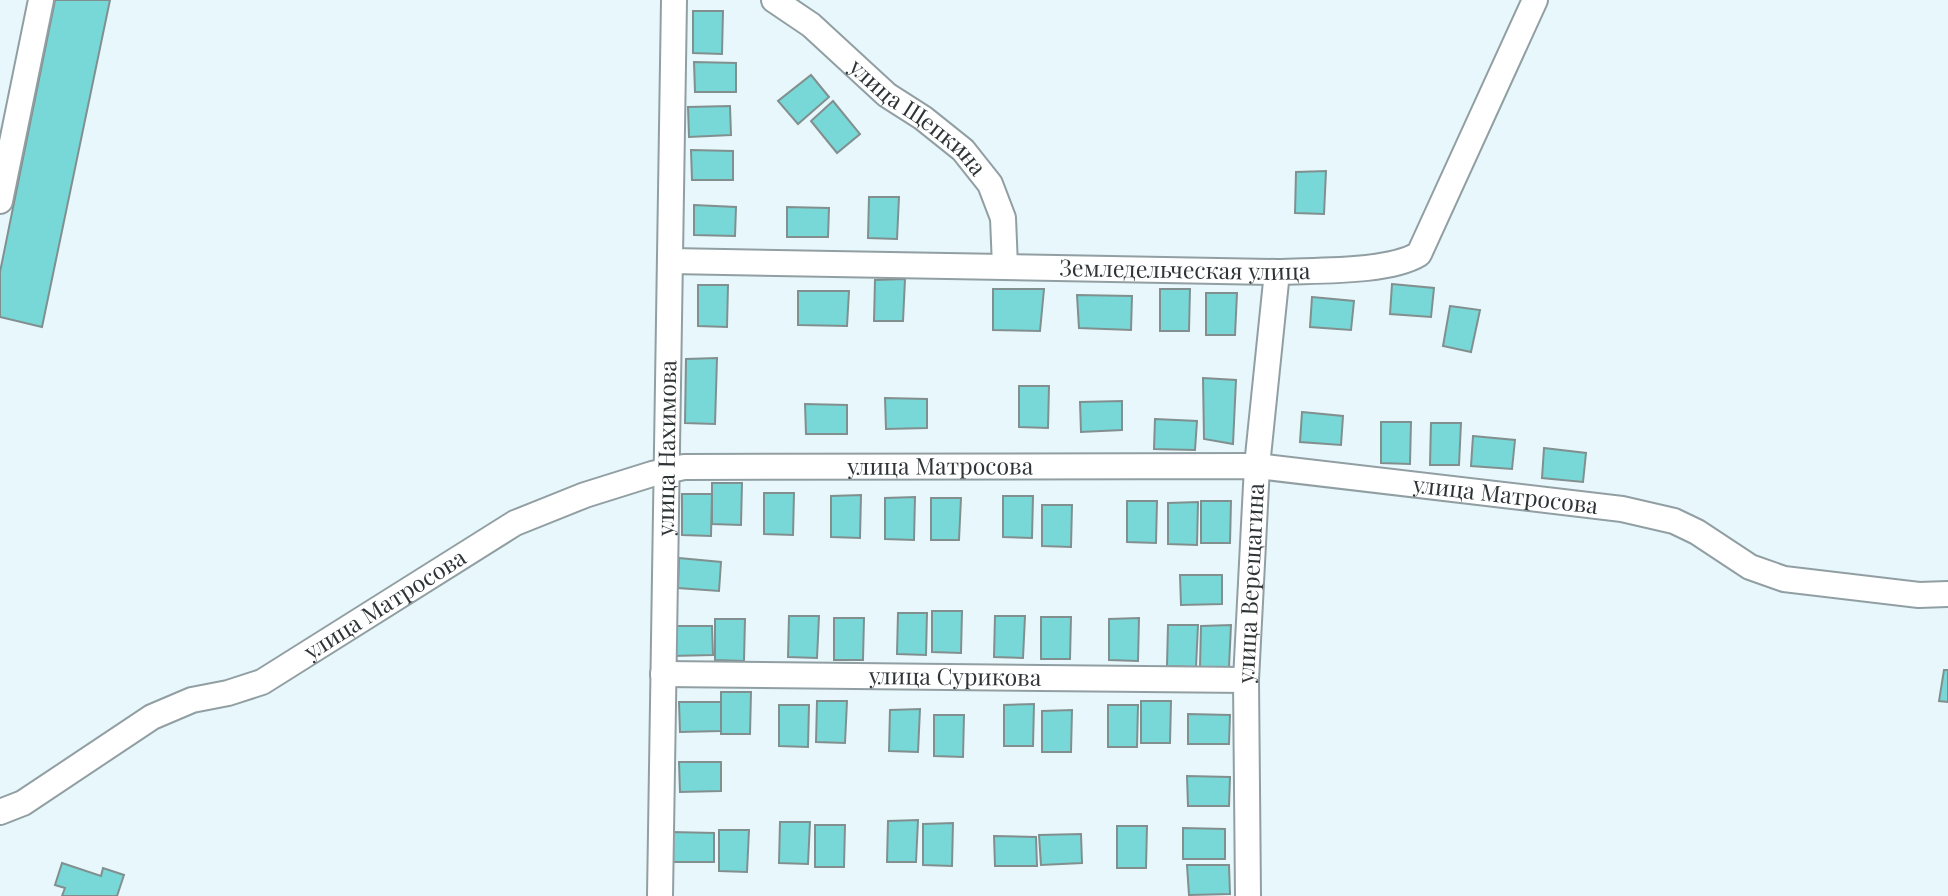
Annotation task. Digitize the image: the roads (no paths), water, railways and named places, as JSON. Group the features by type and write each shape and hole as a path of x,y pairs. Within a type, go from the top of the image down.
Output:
{"street":[{"path":"0,201 41,0"},
{"name":"улица Нахимова","path":"660,896 674,0"},
{"name":"улица Щепкина","path":"774,0 811,24 887,95 923,118 963,150 990,184 1003,218 1005,266"},
{"name":"Земледельческая улица","path":"671,261 1277,272 1406,262 1419,254 1535,0"},
{"name":"улица Верещагина","path":"1248,896 1246,680 1257,466 1277,272"},
{"name":"улица Матросова","path":"0,811 23,803 152,717 192,700 228,693 262,682 515,523 585,495 684,467 1257,466 1622,509 1674,521 1697,532 1750,567 1784,579 1919,595 1948,594"},
{"name":"улица Сурикова","path":"663,674 1246,680"},
{"path":"660,896 670,896"}]}
